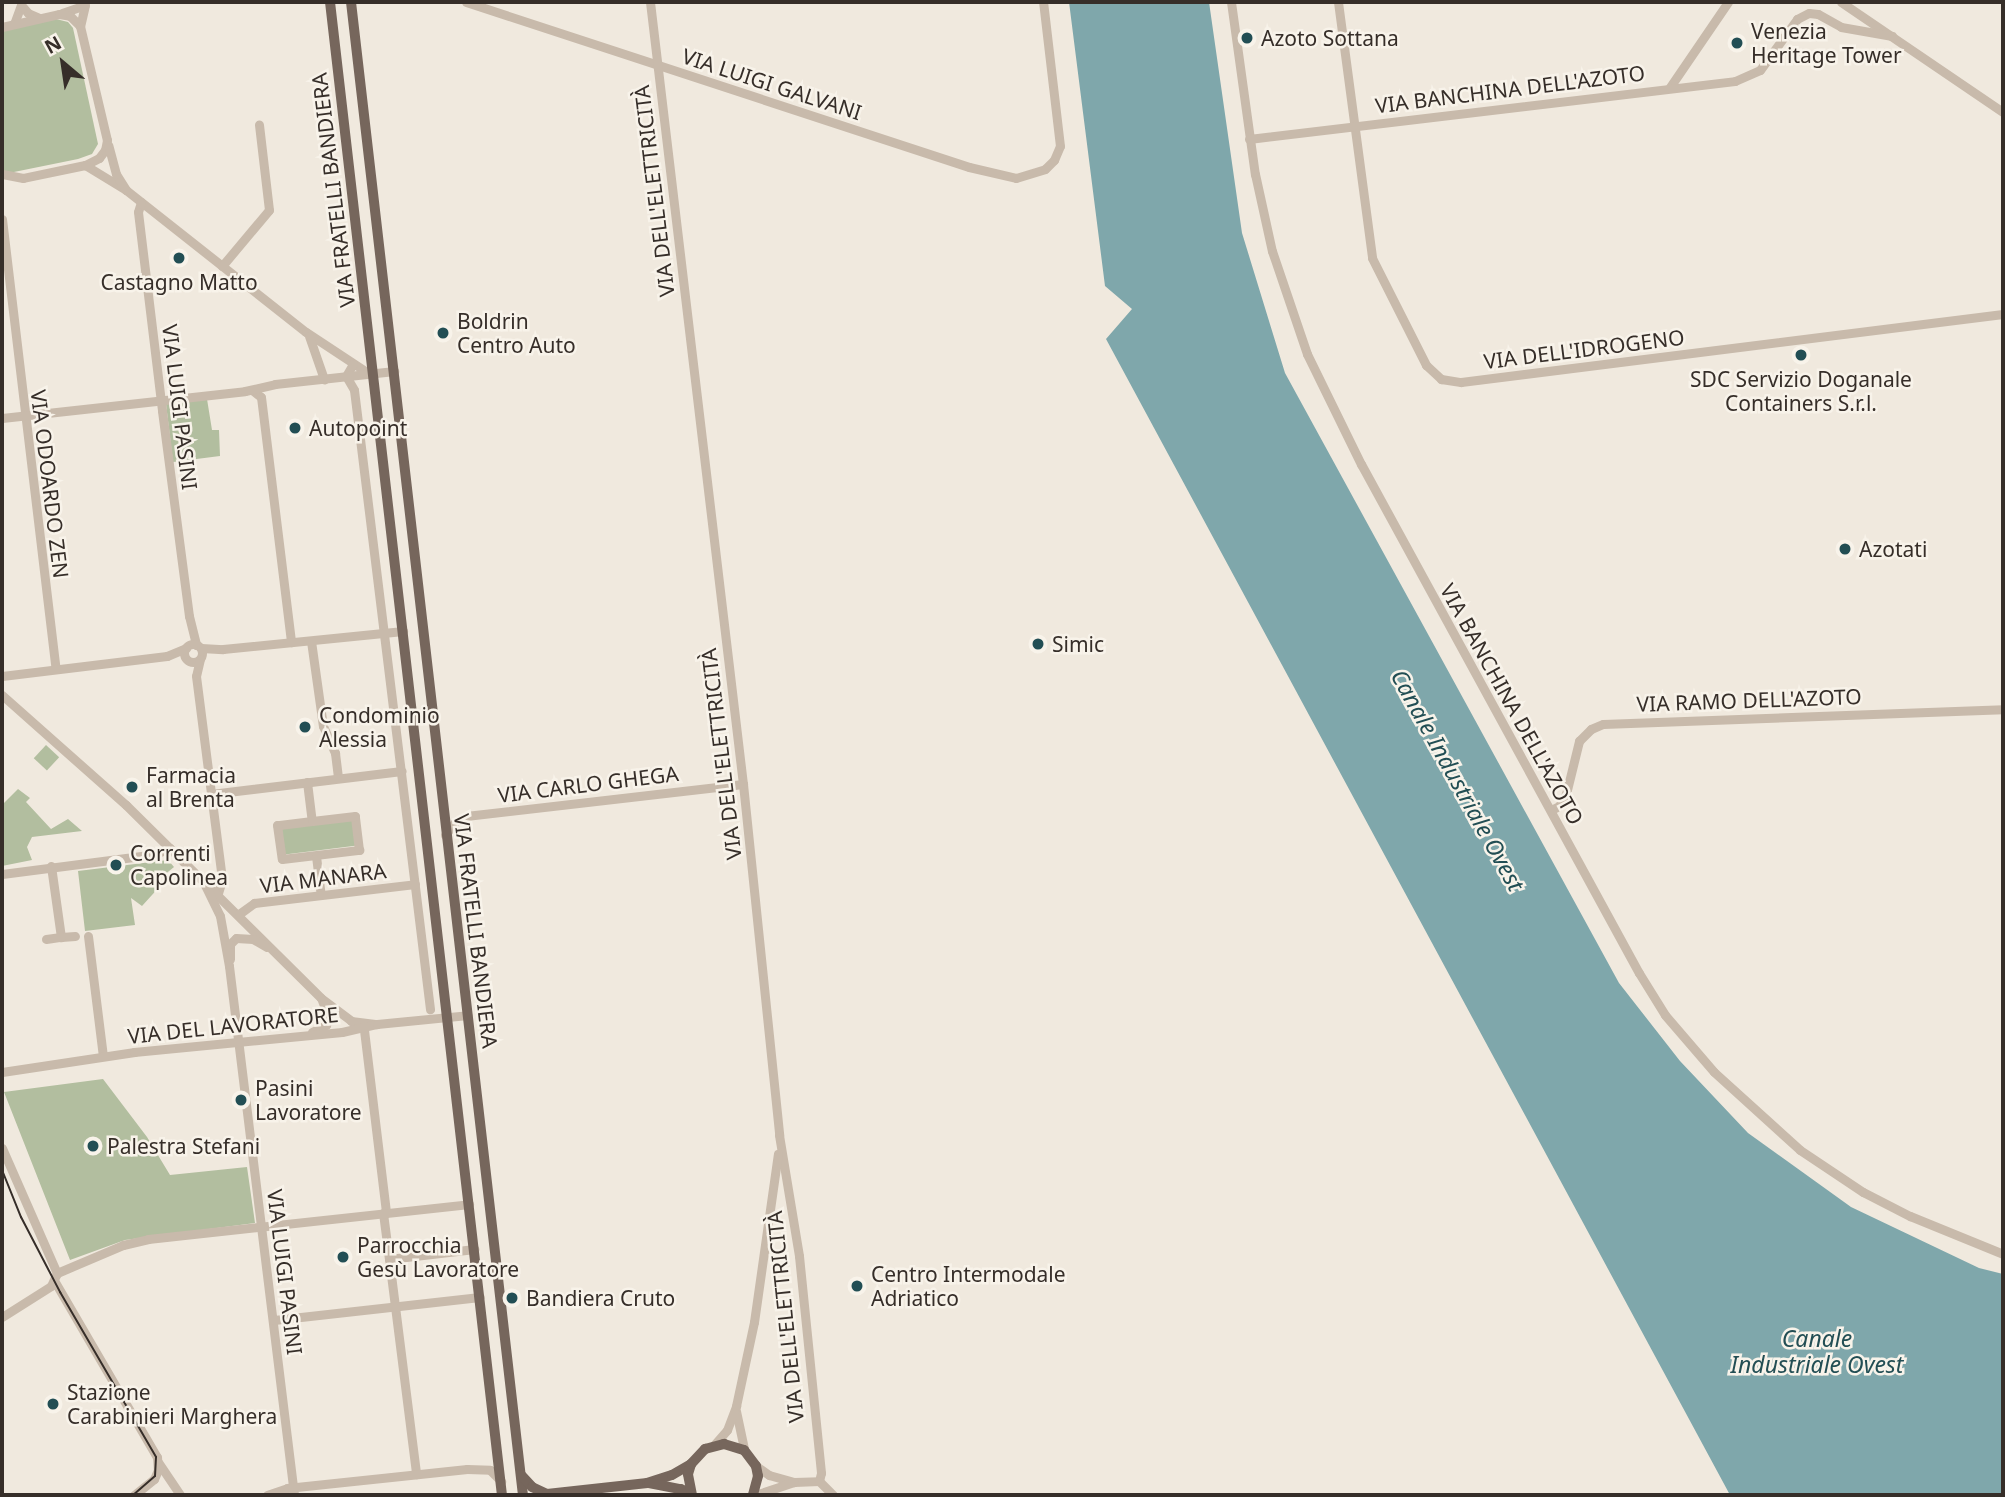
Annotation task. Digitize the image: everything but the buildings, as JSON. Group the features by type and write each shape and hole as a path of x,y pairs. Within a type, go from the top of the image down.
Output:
{"main road":[{"name":"VIA FRATELLI BANDIERA","path":"330,2 502,1495"},
{"name":"VIA FRATELLI BANDIERA","path":"351,2 523,1495"},
{"path":"691,1495 688,1474 696,1455 714,1445 724,1444 744,1450 755,1466 758,1476 754,1495"},
{"path":"520,1472 532,1487 544,1494 647,1483 673,1475 691,1464"},
{"path":"647,1483 681,1489 691,1495"}],"street":[{"name":"VIA LUIGI GALVANI","path":"466,2 1002,176 1023,177 1041,171 1054,160 1059,149 1043,2"},
{"name":"VIA DELL'ELETTRICITÀ","path":"650,2 743,784 779,1135 799,1256 821,1472 819,1481"},
{"name":"VIA BANCHINA DELL'AZOTO","path":"1231,2 1249,139 1272,251 1307,354 1356,454 1623,945 1665,1015 1729,1087 1800,1150 1863,1192 1921,1221 2003,1254"},
{"name":"VIA DELL'IDROGENO","path":"1338,2 1370,247 1376,269 1426,365 1446,381 1474,381 2003,314"},
{"path":"1670,87 1728,2"},
{"path":"1841,2 2003,112"},
{"path":"21,3 28,13 40,18"},
{"path":"14,24 21,3"},
{"path":"2,27 59,14 86,3"},
{"path":"86,3 80,26 116,174 126,190"},
{"name":"VIA BANCHINA DELL'AZOTO","path":"1249,139 1734,81 1753,75 1767,63 1797,19 1809,13 1818,14 1841,27 1892,36"},
{"path":"59,14 70,16 80,26"},
{"path":"222,266 269,209 259,125"},
{"path":"2,182 85,165 106,150 107,140"},
{"path":"85,165 126,190 306,332 321,347 371,373"},
{"path":"2,174 23,178"},
{"name":"VIA LUIGI PASINI","path":"141,202 138,212 222,880 218,893"},
{"name":"VIA ODOARDO ZEN","path":"2,219 56,669"},
{"path":"321,347 319,370 324,379"},
{"path":"346,376 353,364"},
{"path":"2,418 394,371"},
{"path":"346,376 354,390 386,632 430,1009"},
{"path":"270,385 261,397 291,642"},
{"path":"252,390 261,397"},
{"path":"2,676 223,649 403,631"},
{"path":"312,640 323,726 335,752 338,778"},
{"path":"2,695 218,893 265,941 267,947"},
{"name":"VIA RAMO DELL'AZOTO","path":"1551,810 1565,797 1579,741 1591,729 1603,724 2003,709"},
{"path":"211,794 402,771"},
{"path":"307,782 312,821"},
{"name":"VIA CARLO GHEGA","path":"445,835 456,821 466,816 743,784"},
{"path":"355,816 359,850 282,859 277,825 312,821 355,816"},
{"path":"2,874 155,854 170,848"},
{"path":"316,856 321,895"},
{"path":"51,866 61,937"},
{"name":"VIA LUIGI PASINI","path":"201,877 220,916 229,966 293,1491"},
{"name":"VIA MANARA","path":"239,914 254,903 415,884"},
{"path":"46,939 75,936"},
{"path":"88,936 103,1056"},
{"path":"229,966 230,944 236,938 253,939 267,947 321,998 351,1021 377,1024"},
{"path":"307,1033 326,1025 328,1016 321,998"},
{"name":"VIA DEL LAVORATORE","path":"2,1072 103,1056 307,1033 364,1030 377,1024 468,1015"},
{"path":"236,1018 243,1029 257,1039 240,1054"},
{"path":"364,1030 394,1306 416,1474"},
{"path":"714,1445 727,1430 736,1406 777,1182 779,1135"},
{"path":"2,1148 55,1280 178,1493"},
{"path":"2,1317 55,1280 123,1245 262,1226 469,1204"},
{"path":"389,1259 474,1250"},
{"path":"274,1320 480,1297"},
{"path":"736,1406 744,1450"},
{"path":"134,1495 156,1476 158,1462"},
{"path":"755,1466 769,1475 794,1482 819,1481 833,1495"},
{"path":"267,1495 416,1474 484,1469 490,1470 500,1481"},
{"path":"766,1495 794,1482"},
{"path":"145,1488 161,1483 178,1493"},
{"path":"754,1495 781,1489"}],"green space":[{"path":"56,19 68,22 73,28 98,144 92,154 78,159 9,173 2,170 2,31"},
{"path":"207,399 212,430 219,430 220,456 173,462 166,404"},
{"path":"46,745 59,757 47,770 34,758"},
{"path":"18,789 30,798 26,802 51,829 68,819 82,831 32,837 27,847 32,860 2,866 2,805"},
{"path":"352,820 355,846 285,854 282,829"},
{"path":"168,860 174,867 158,880 162,884 142,906 131,898 135,925 85,931 78,871"},
{"path":"103,1079 147,1137 170,1175 247,1167 255,1223 125,1240 70,1260 4,1092"}],"water":[{"name":"Canale Industriale Ovest","path":"1069,2 1209,2 1242,233 1285,373 1619,983 1680,1061 1748,1133 1851,1207 1979,1268 2003,1274 2003,1495 1730,1495 1106,339 1132,309 1105,286"}],"tram line":[{"path":"2,1170 21,1217 60,1292 156,1457 155,1476 133,1495"}],"place":[{"name":"Azoto Sottana","path":"1247,38"},
{"name":"Venezia Heritage Tower","path":"1737,43"},
{"name":"Castagno Matto","path":"179,258"},
{"name":"Boldrin Centro Auto","path":"443,333"},
{"name":"SDC Servizio Doganale Containers S.r.l.","path":"1801,355"},
{"name":"Autopoint","path":"295,428"},
{"name":"Azotati","path":"1845,549"},
{"name":"Simic","path":"1038,644"},
{"name":"Condominio Alessia","path":"305,727"},
{"name":"Farmacia al Brenta","path":"132,787"},
{"name":"Correnti Capolinea","path":"116,865"},
{"name":"Pasini Lavoratore","path":"241,1100"},
{"name":"Palestra Stefani","path":"93,1146"},
{"name":"Parrocchia Gesù Lavoratore","path":"343,1257"},
{"name":"Centro Intermodale Adriatico","path":"857,1286"},
{"name":"Bandiera Cruto","path":"512,1298"},
{"name":"Stazione Carabinieri Marghera","path":"53,1404"}]}
